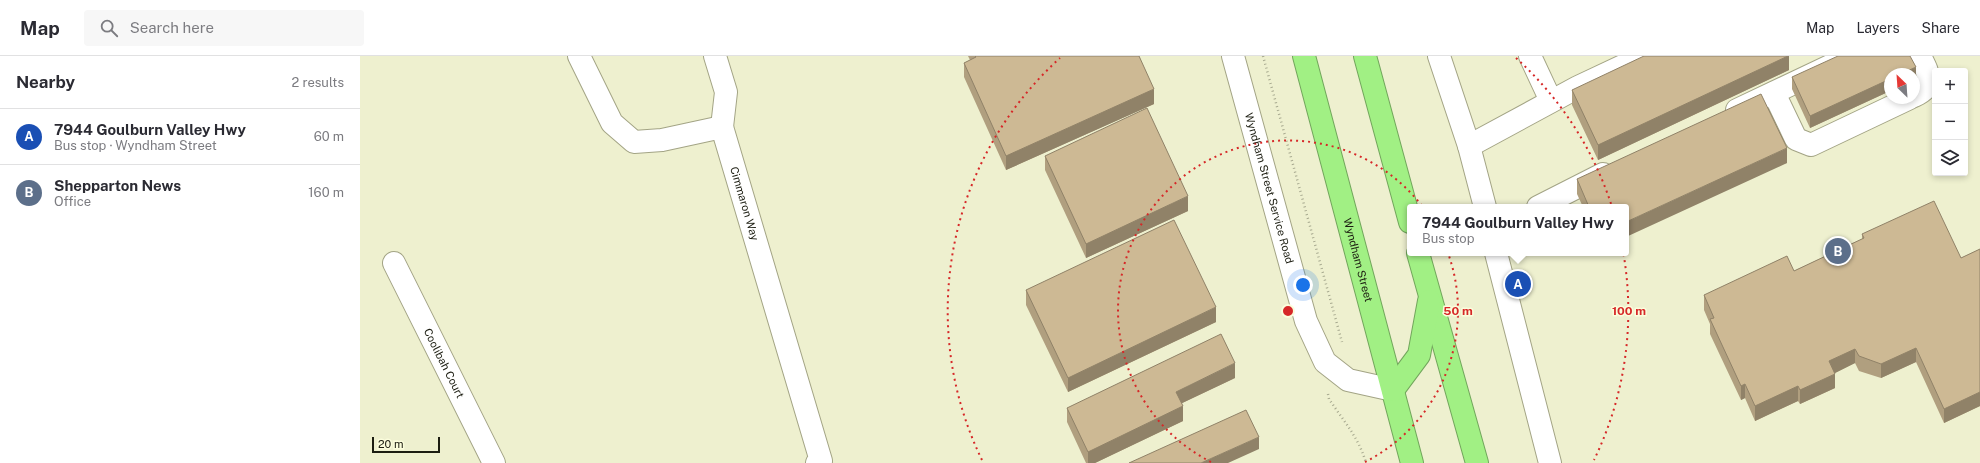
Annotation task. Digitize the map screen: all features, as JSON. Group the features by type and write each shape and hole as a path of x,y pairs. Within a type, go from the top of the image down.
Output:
{"highway":[{"name":"Wyndham Street","path":"1304,56 1412,463"},
{"path":"1365,56 1407,211"},
{"path":"1419,256 1477,463"},
{"path":"1393,390 1419,355 1430,296"}],"street":[{"path":"579,56 612,123 634,142 662,140 722,127 726,92 715,56"},
{"name":"Wyndham Street Service Road","path":"1233,56 1306,321 1325,362 1348,380 1393,390"},
{"path":"1530,56 1551,101"},
{"path":"1470,146 1551,101 1644,56"},
{"path":"1718,119 1774,92 1821,62 1851,56"},
{"path":"1920,56 1928,74 1929,83 1924,91 1920,93"},
{"path":"1445,58 1470,146 1484,204"},
{"path":"1774,92 1796,139 1811,145 1897,104"},
{"name":"Cimmaron Way","path":"722,127 820,462"},
{"path":"1544,204 1620,166"},
{"path":"1497,256 1550,463"},
{"name":"Coolibah Court","path":"394,263 494,463"}],"building":[{"path":"975,56 1139,56 1154,89 1006,156 964,63 976,57"},
{"path":"1644,56 1788,56 1598,145 1572,90"},
{"path":"1838,56 1910,56 1916,67 1884,68 1884,82 1810,116 1792,77"},
{"path":"1761,94 1787,148 1629,221 1629,204 1588,204 1577,179"},
{"path":"1147,108 1188,196 1086,244 1045,156"},
{"path":"1934,201 1961,258 1980,249 1980,392 1944,409 1916,348 1881,364 1859,356 1855,349 1829,361 1835,374 1800,390 1798,386 1755,406 1745,384 1741,386 1710,319 1714,318 1704,295 1787,256 1794,271 1864,238 1862,234"},
{"path":"1174,220 1216,307 1068,378 1026,290"},
{"path":"1221,334 1235,363 1176,392 1183,406 1088,452 1067,408"},
{"path":"1246,410 1259,437 1201,463 1129,463"}],"place":[{"name":"Shepparton News","path":"1838,251"},
{"name":"7944 Goulburn Valley Hwy","path":"1518,284"}]}
